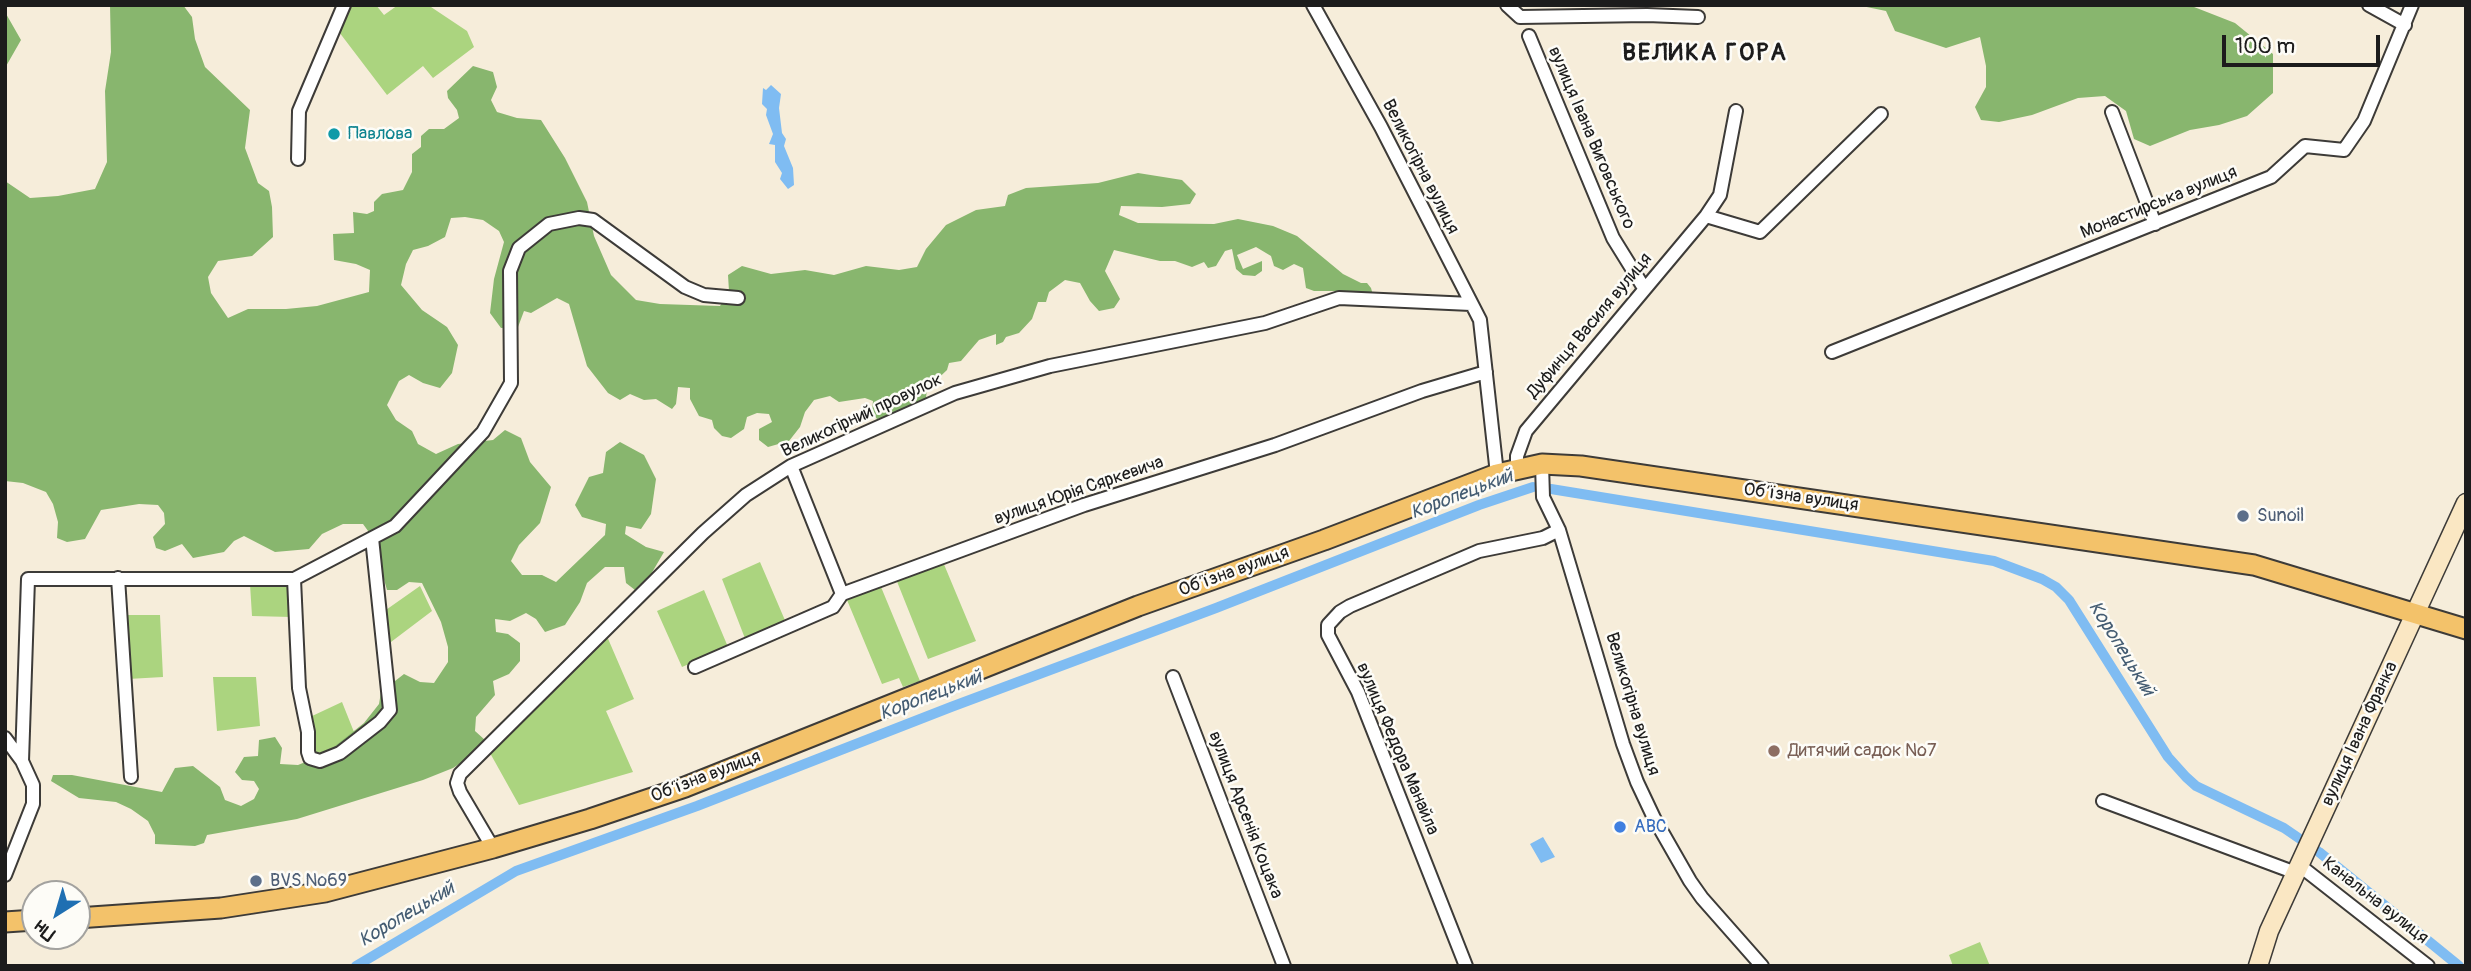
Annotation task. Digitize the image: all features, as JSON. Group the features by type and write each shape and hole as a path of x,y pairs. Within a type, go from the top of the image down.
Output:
{"main road":[{"name":"Обʼїзна вулиця","path":"91,917 281,900 365,883 590,819 685,787 1138,607 1517,467 1542,464 1595,468 2254,565 2466,629"},
{"name":"вулиця Івана Франка","path":"2258,966 2269,931 2466,503"}],"street":[{"path":"298,159 299,111 344,5"},
{"name":"Великогірна вулиця","path":"1313,5 1381,127 1480,320 1497,474"},
{"path":"1507,5 1520,17 1698,17"},
{"path":"2369,5 2405,24"},
{"name":"Монастирська вулиця","path":"1832,352 2271,177 2305,146 2344,150 2364,121 2412,5"},
{"name":"вулиця Івана Виговського","path":"1529,36 1613,238 1644,288"},
{"name":"Дуфинця Василя вулиця","path":"1517,467 1517,456 1526,431 1706,216 1720,195 1736,111"},
{"path":"2112,112 2155,224"},
{"path":"1706,216 1760,232 1881,114"},
{"path":"22,761 27,579 294,579 395,526 483,432 511,383 510,271 519,247 550,224 579,218 593,220 685,287 704,295 738,298"},
{"name":"Великогірний провулок","path":"493,848 460,792 457,783 460,775 703,533 746,495 791,466 955,393 1050,366 1265,323 1339,298 1471,304"},
{"name":"вулиця Юрія Сяркевича","path":"695,667 832,607 842,594 1084,505 1275,445 1422,391 1486,372"},
{"name":"Великогірна вулиця","path":"1542,464 1543,497 1559,530 1597,650 1616,724 1637,782 1690,881 1762,966"},
{"path":"791,466 842,594"},
{"name":"вулиця Федора Манайла","path":"1466,966 1358,692 1328,635 1328,625 1350,606 1479,551 1542,538 1559,530"},
{"path":"294,579 299,688 308,732 308,752 310,758 320,761 340,753 380,722 390,710 372,538"},
{"path":"118,578 131,778"},
{"name":"вулиця Арсенія Коцака","path":"1173,677 1284,966"},
{"path":"5,738 22,761 33,785 33,804 5,875"},
{"name":"Канальна вулиця","path":"2103,801 2299,865 2428,966"}],"green space":[{"path":"110,5 183,5 192,17 195,39 205,67 250,110 245,148 258,183 269,191 273,237 252,256 218,261 208,277 211,293 228,318 248,309 317,306 369,292 370,270 334,260 333,234 354,233 353,212 367,214 374,211 374,202 382,194 403,190 412,172 412,154 421,147 421,136 429,129 444,129 459,118 447,91 473,66 493,72 497,87 491,100 497,112 517,118 541,120 565,158 587,202 594,236 611,275 636,300 660,304 720,306 729,291 728,275 742,266 771,274 805,270 834,275 866,266 899,270 917,267 926,249 946,225 976,210 1005,206 1008,195 1026,188 1098,183 1138,173 1182,180 1196,194 1190,204 1162,207 1121,206 1119,215 1138,223 1214,224 1238,219 1273,226 1297,236 1343,274 1361,283 1367,283 1373,295 1348,291 1314,291 1306,288 1303,268 1294,264 1283,270 1274,266 1271,256 1256,247 1237,255 1243,269 1262,261 1262,271 1255,276 1243,275 1236,269 1232,249 1225,251 1216,266 1208,268 1204,262 1192,267 1175,261 1160,261 1114,250 1105,271 1120,299 1114,308 1099,311 1080,283 1065,280 1049,292 1046,302 1038,302 1032,319 1019,333 1006,337 996,345 996,334 979,340 961,361 949,363 947,370 927,389 926,398 917,404 899,413 877,419 872,412 873,401 865,398 839,402 830,396 814,400 805,412 800,427 789,441 768,447 759,440 759,429 772,422 769,414 757,413 747,417 744,429 731,438 722,436 714,428 712,420 699,416 690,399 690,388 678,387 676,404 672,409 656,399 644,400 630,394 620,400 608,393 587,366 569,304 557,298 531,313 524,311 518,327 501,328 490,313 494,279 504,242 499,231 483,220 451,218 445,237 413,250 401,285 422,310 447,327 458,345 452,373 440,388 409,375 399,381 387,405 396,420 412,431 418,444 436,454 458,444 493,440 505,430 521,438 530,462 551,487 540,523 519,545 511,561 522,575 542,575 556,582 605,535 606,524 582,517 575,505 589,477 603,473 606,452 620,442 644,455 656,479 651,514 641,529 626,526 625,534 646,547 664,552 647,581 635,590 626,583 624,567 605,567 587,583 580,602 565,625 545,632 536,619 526,613 510,621 495,619 496,632 508,634 520,643 520,661 509,674 493,681 495,695 476,717 475,731 485,740 473,755 453,768 297,819 207,835 204,843 195,846 155,844 155,835 148,821 131,809 116,802 79,798 51,781 53,775 72,775 162,792 175,768 193,766 220,787 225,800 241,806 254,799 259,789 254,781 242,780 235,772 244,757 258,756 259,740 275,737 282,748 280,764 298,765 325,754 364,723 379,704 381,692 404,674 420,682 434,683 448,662 448,647 441,622 422,583 409,582 397,590 387,590 381,569 379,546 363,524 343,524 322,534 309,549 275,552 244,536 234,541 224,552 193,558 182,544 165,551 156,548 153,537 165,524 164,513 158,505 139,504 101,510 85,539 67,542 57,538 58,522 46,492 23,483 5,481 5,181 30,198 95,189 107,162 105,91 111,52"},
{"path":"347,5 376,5 384,15 398,5 428,5 467,31 474,47 433,78 423,66 387,95 336,28"},
{"path":"1857,5 2189,5 2235,23 2273,54 2273,93 2247,116 2190,130 2150,146 2134,139 2126,111 2105,96 2078,98 2032,115 1999,122 1981,120 1975,107 1986,87 1986,66 1980,37 1946,48 1895,31 1886,11"},
{"path":"5,12 21,40 5,68"},
{"path":"760,562 787,625 746,641 722,579"},
{"path":"943,562 976,641 928,659 896,579"},
{"path":"250,584 290,585 291,617 252,616"},
{"path":"420,586 432,611 387,645 383,612"},
{"path":"881,587 920,681 903,687 899,678 882,684 847,600"},
{"path":"704,590 728,647 682,667 657,611"},
{"path":"125,615 160,615 163,677 128,679"},
{"path":"606,634 634,699 606,711 633,772 519,805 490,753"},
{"path":"213,677 256,677 260,726 217,731"},
{"path":"342,702 356,737 338,750 314,756 310,717"},
{"path":"1980,942 1990,966 1953,966 1949,955"}],"water":[{"path":"771,85 781,94 779,108 782,133 786,139 784,146 793,168 794,185 788,189 780,179 782,173 775,162 775,145 769,144 773,134 766,115 767,109 762,104 763,88 766,90"},
{"path":"1543,837 1555,857 1541,863 1530,844"}],"waterway":[{"name":"Коропецький","path":"356,966 516,871 697,806 1479,505 1533,487"},
{"name":"Коропецький","path":"1551,489 1994,561 2042,579 2056,587 2069,600 2168,757 2186,777 2196,786 2284,828 2319,852 2459,966"}],"place":[{"name":"Павлова","path":"334,134"},
{"name":"Sunoil","path":"2243,516"},
{"name":"Дитячий садок №7","path":"1774,751"},
{"name":"АВС","path":"1620,827"},
{"name":"BVS №69","path":"256,881"}],"district":[{"name":"ВЕЛИКА ГОРА","path":"1705,54"}]}
